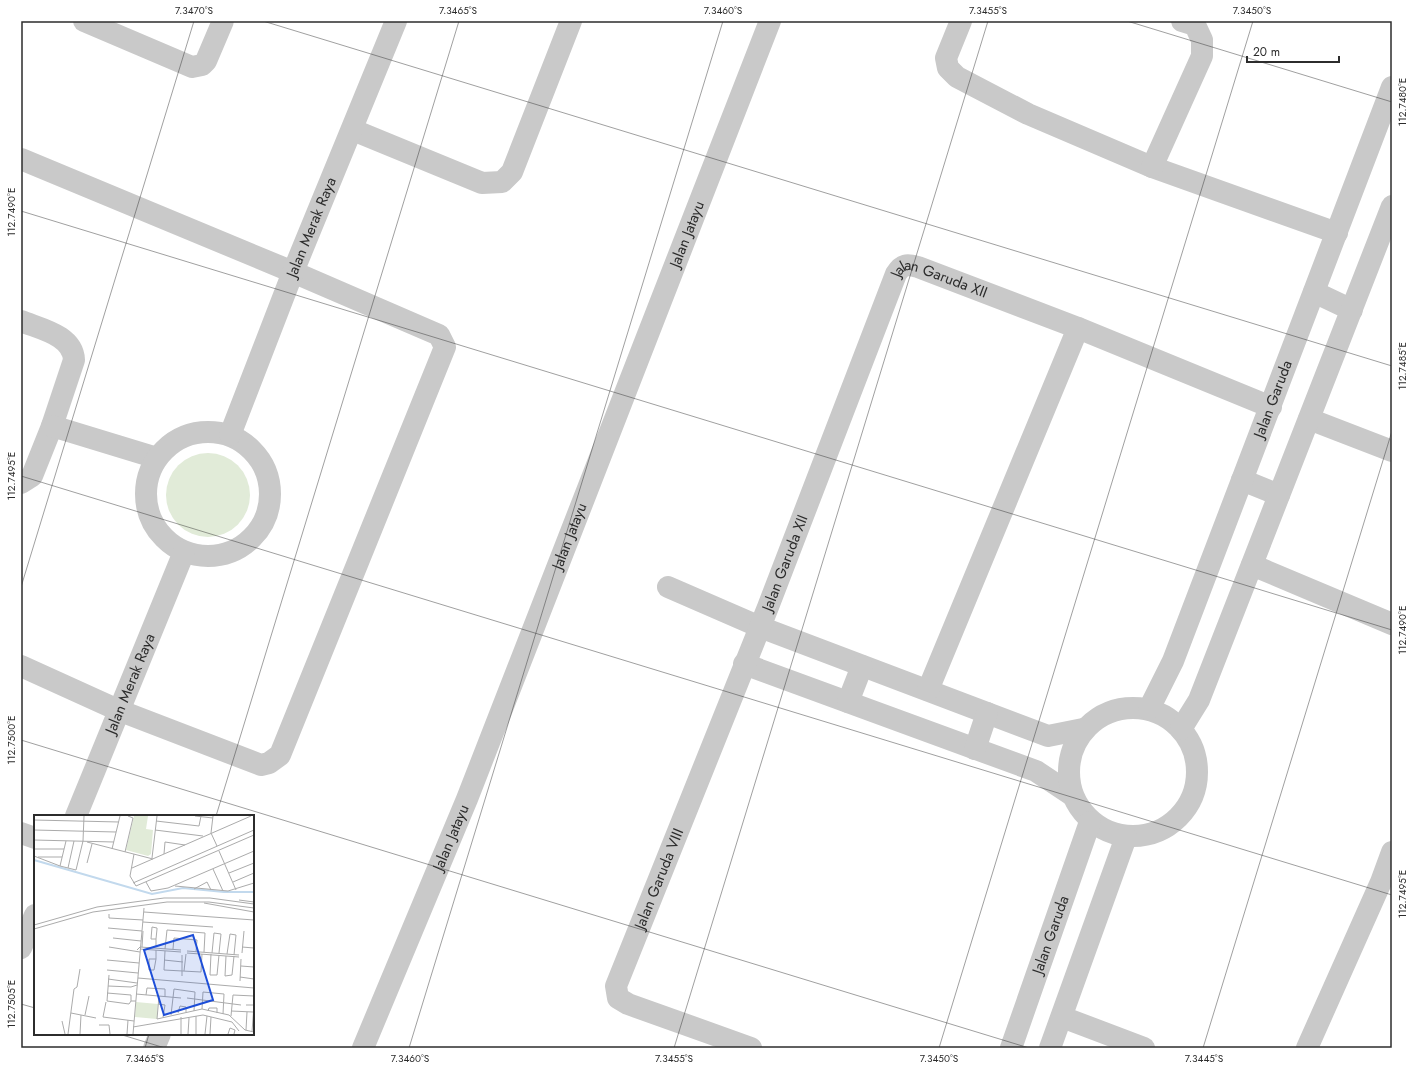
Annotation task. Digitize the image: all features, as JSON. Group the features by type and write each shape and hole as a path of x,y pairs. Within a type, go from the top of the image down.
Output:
{"street":[{"path":"84,21 192,67 202,65 206,61 223,21"},
{"name":"Jalan Merak Raya","path":"230,435 293,272 353,130 396,21"},
{"path":"353,130 482,183 502,182 512,172 571,21"},
{"name":"Jalan Jatayu","path":"363,1048 467,799 770,21"},
{"path":"960,21 946,58 948,68 957,77 1028,114 1152,167 1337,233"},
{"path":"1152,167 1202,56 1202,40 1195,25 1182,21"},
{"name":"Jalan Garuda","path":"1149,709 1173,661 1392,87"},
{"path":"21,160 293,272 439,336 444,343 443,352 280,755 275,760 261,765 118,710 21,666"},
{"path":"1181,729 1199,700 1352,310 1386,242 1392,206"},
{"name":"Jalan Garuda XII","path":"760,627 894,278 901,267 908,264 918,267 1078,328 1271,407"},
{"path":"1314,292 1352,310"},
{"path":"21,321 64,340 73,352 74,360 52,426 32,476 21,483"},
{"path":"928,690 1078,328"},
{"path":"1309,418 1392,451"},
{"path":"52,426 157,458"},
{"path":"203,431 230,435 249,446 263,463 270,484 269,506 261,527 246,543 227,553 205,556 184,552 161,535 148,511 146,484 157,458 177,439 203,431"},
{"path":"1242,480 1279,495"},
{"name":"Jalan Merak Raya","path":"76,815 118,710 184,552"},
{"path":"1252,565 1392,624"},
{"path":"668,587 760,627 1048,736 1083,730"},
{"name":"Jalan Garuda VIII","path":"752,1048 628,1004 618,998 616,986 760,627"},
{"path":"744,664 1036,771 1072,795"},
{"path":"848,702 862,666"},
{"path":"1125,707 1149,709 1172,720 1181,729 1192,748 1197,770 1194,791 1184,810 1168,826 1148,835 1126,837 1107,832 1090,822 1080,810 1072,795 1069,761 1083,730 1102,715 1125,707"},
{"path":"975,749 987,713"},
{"name":"Jalan Garuda","path":"1011,1048 1090,822"},
{"path":"21,833 34,838"},
{"path":"1050,1048 1126,837"},
{"path":"1307,1048 1386,885 1392,852"},
{"path":"21,948 34,917"},
{"path":"1062,1017 1144,1048"},
{"path":"154,1048 160,1035"}],"green space":[{"path":"200,453 216,453 232,460 243,471 250,487 250,503 247,511 238,525 232,530 216,537 200,537 184,530 173,519 166,503 166,487 173,471 184,460"}]}
